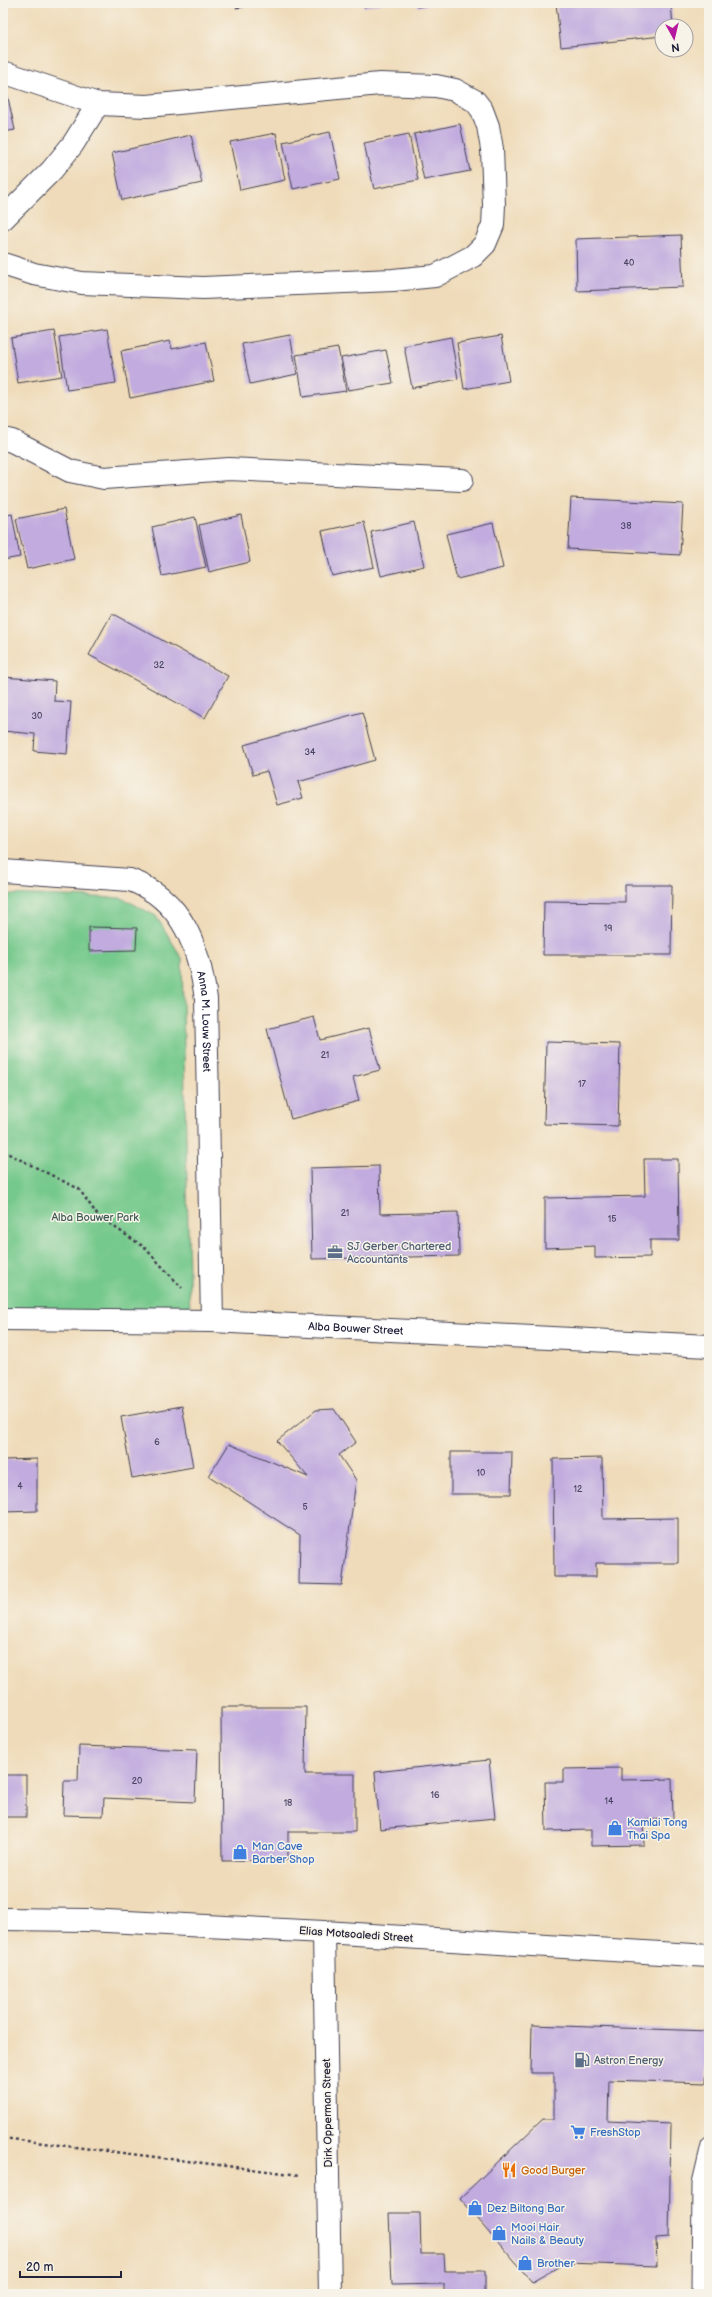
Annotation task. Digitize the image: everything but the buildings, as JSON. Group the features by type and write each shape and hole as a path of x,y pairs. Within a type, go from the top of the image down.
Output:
{"street":[{"path":"3,72 98,104 154,105 380,84 436,86 455,90 475,101 482,110 488,126 493,170 493,225 485,244 473,256 435,276 393,280 203,288 82,283 34,274 3,264"},
{"path":"3,219 52,170 73,144 98,104"},
{"path":"3,439 12,441 70,471 104,478 229,469 462,480"},
{"name":"Anna M. Louw Street","path":"3,871 130,880 148,886 162,898 180,918 193,942 202,969 206,999 212,1321"},
{"name":"Alba Bouwer Street","path":"3,1319 212,1321 709,1346"},
{"name":"Elias Motsoaledi Street","path":"3,1918 87,1920 324,1932 709,1956"},
{"name":"Dirk Opperman Street","path":"324,1932 330,2294"}],"lane":[{"path":"699,2294 700,2183 709,2145"}],"path":[{"path":"3,1151 79,1189 98,1216 144,1247 212,1321"},
{"path":"3,2138 293,2173"}],"green space":[{"name":"Alba Bouwer Park","path":"3,894 122,898 156,916 182,958 190,1318 3,1312"}],"place":[{"name":"SJ Gerber Chartered Accountants","path":"335,1252"},
{"name":"Kamlai Tong Thai Spa","path":"615,1828"},
{"name":"Man Cave Barber Shop","path":"240,1852"},
{"name":"Astron Energy","path":"582,2060"},
{"name":"FreshStop","path":"578,2132"},
{"name":"Good Burger","path":"509,2170"},
{"name":"Dez Biltong Bar","path":"475,2208"},
{"name":"Mooi Hair Nails & Beauty","path":"499,2233"},
{"name":"Brother","path":"525,2263"}]}
